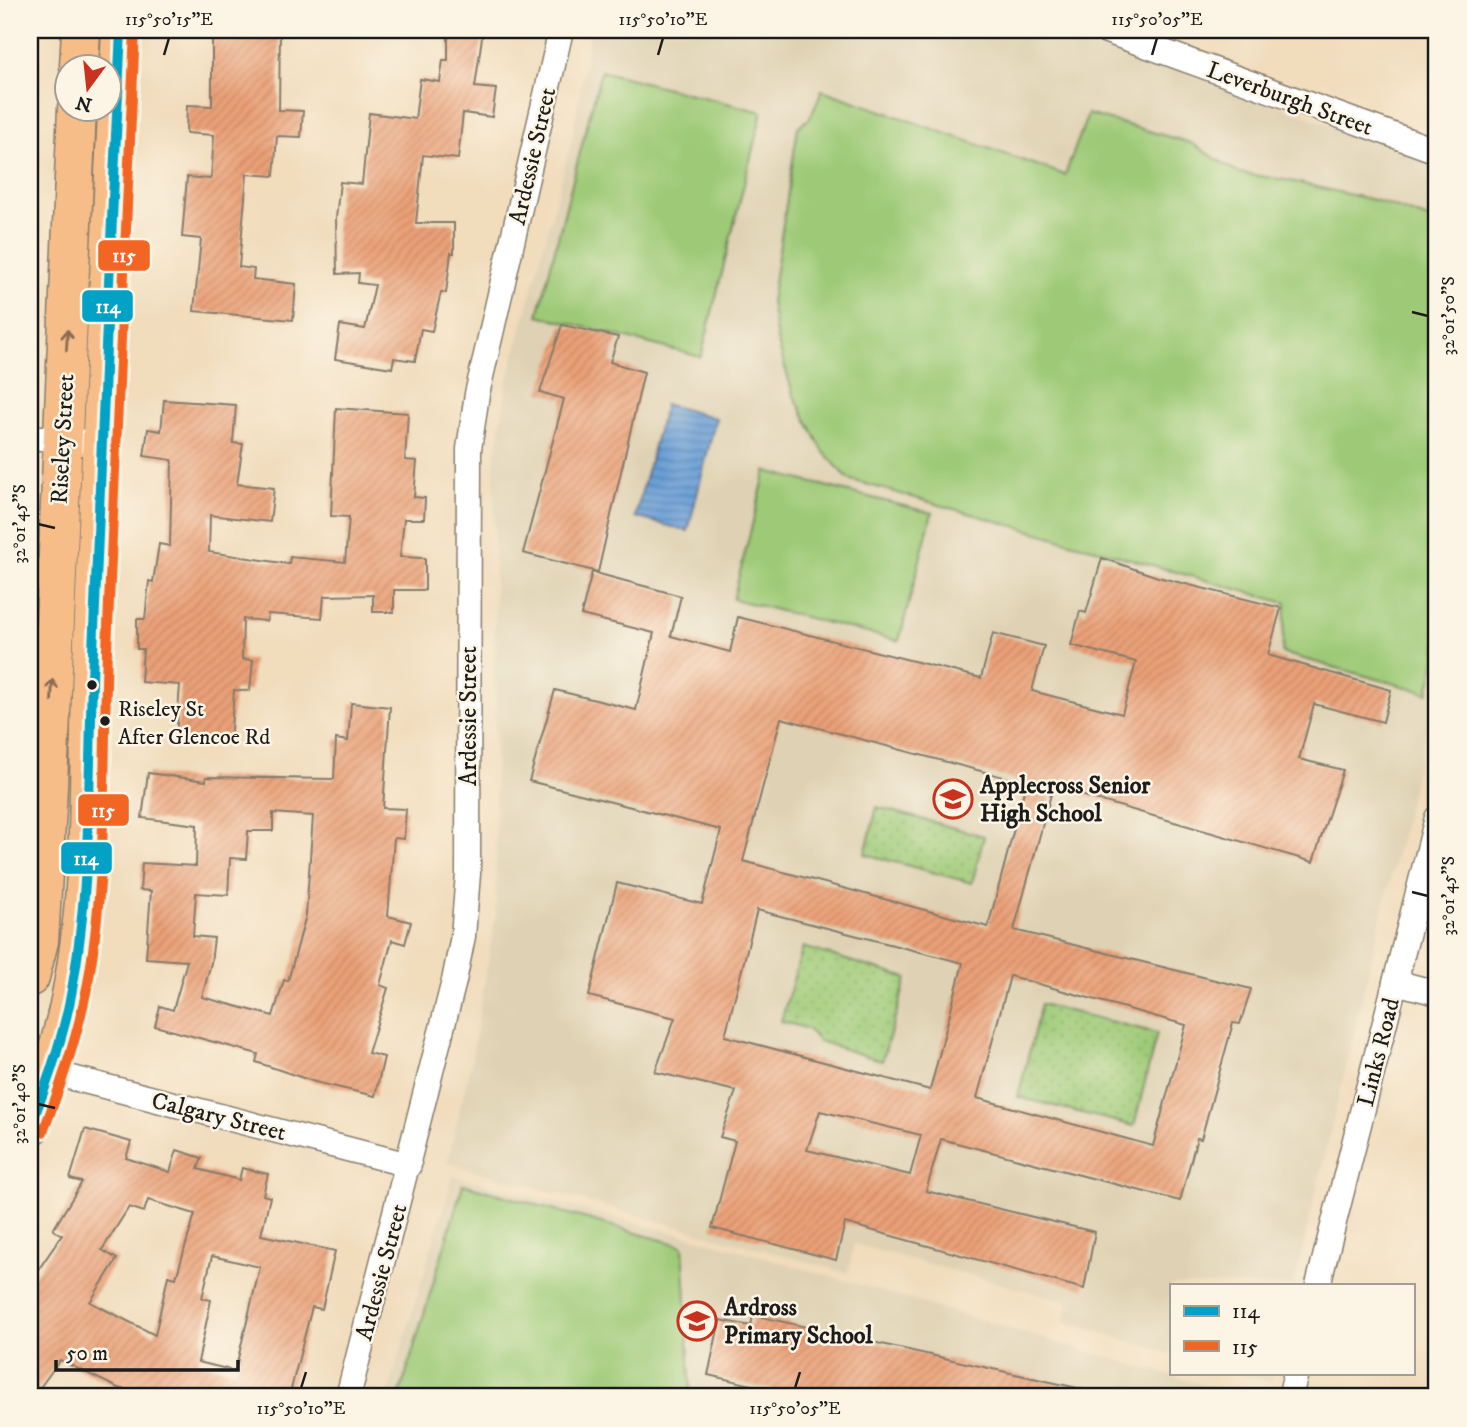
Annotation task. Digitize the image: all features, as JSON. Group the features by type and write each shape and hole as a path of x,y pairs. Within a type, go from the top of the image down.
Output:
{"highway":[{"path":"80,52 81,30"},
{"name":"Riseley Street","path":"30,1127 41,1070 68,1015 82,940 89,816 100,443 121,30"},
{"name":"Riseley Street","path":"30,977 39,941 38,807 46,438 76,122"}],"street":[{"name":"Ardessie Street","path":"348,1397 454,981 467,905 469,449 472,418 561,30"},
{"name":"Leverburgh Street","path":"1104,30 1437,151"},
{"path":"46,438 100,443"},
{"path":"38,807 62,808 89,816"},
{"name":"Links Road","path":"1318,1284 1437,818"},
{"path":"1395,982 1437,993"},
{"name":"Calgary Street","path":"41,1070 409,1165"},
{"path":"1290,1397 1296,1374"}],"shaded area":[{"name":"Applecross Senior High School","path":"590,30 1067,30 1437,163 1437,683 1294,1284 1170,1284 1170,1354 1064,1322 1069,1302 854,1244 848,1273 447,1163 470,1068 496,914 494,464 508,380 572,139"},
{"name":"Ardross Primary School","path":"453,1176 722,1245 1245,1397 387,1397"},
{"path":"1240,1374 1273,1374 1271,1383"}],"green space":[{"path":"601,71 762,112 701,357 538,315"},
{"path":"822,90 1065,175 1088,114 1191,143 1239,173 1286,180 1378,201 1437,222 1437,656 1428,693 1282,653 1286,603 848,479 823,451 793,394 777,340 771,302 798,127 810,118"},
{"path":"766,471 932,513 899,641 733,599"},
{"path":"877,807 984,836 972,883 865,854"},
{"path":"803,947 907,978 882,1061 818,1041 808,1029 781,1021"},
{"path":"1041,1004 1157,1033 1134,1126 1018,1097"},
{"path":"463,1184 683,1246 691,1397 399,1397"}],"water":[{"path":"665,404 716,418 688,531 635,517"}],"building":[{"path":"212,30 280,30 279,110 303,111 301,137 277,136 274,176 247,174 239,267 254,269 253,279 296,284 293,320 194,311 201,239 182,237 187,177 211,179 214,135 186,133 187,105 212,106"},
{"path":"448,30 483,30 475,87 496,89 492,117 463,113 458,159 423,155 416,223 454,223 454,253 451,253 446,293 441,292 432,331 421,329 415,361 394,358 392,368 335,359 340,325 365,329 375,285 358,283 359,273 337,274 336,218 340,182 362,184 369,113 415,119 420,79 440,82 443,60 448,60"},
{"path":"562,325 618,337 610,362 644,372 598,572 523,553 564,399 540,392"},
{"path":"164,400 236,405 233,443 243,444 237,484 274,488 270,522 210,515 209,552 289,564 290,557 345,562 349,517 331,516 336,408 408,413 405,460 417,461 414,497 425,498 424,519 404,519 400,557 425,558 425,590 394,590 394,612 373,612 373,595 324,596 322,618 268,614 267,621 243,619 242,659 253,660 250,691 234,690 230,743 176,738 180,685 141,682 143,649 137,649 137,619 145,619 149,581 153,582 159,544 170,546 172,460 144,456 148,429 161,431"},
{"path":"1102,558 1158,577 1281,608 1268,655 1391,690 1383,722 1314,704 1299,759 1343,770 1313,862 1053,787 1014,930 1251,989 1240,1024 1233,1023 1201,1139 1197,1138 1180,1201 941,1139 926,1191 1095,1232 1084,1289 845,1223 836,1260 712,1228 735,1141 720,1137 736,1091 655,1072 675,1018 589,996 617,883 702,904 721,830 529,781 555,690 636,710 654,633 581,615 592,572 681,596 671,636 730,652 738,617 981,678 993,633 1044,646 1032,691 1122,714 1136,662 1071,645 1080,611 1086,613","holes":["781,718 1026,783 988,927 743,861","757,910 963,963 930,1090 725,1036","1010,976 1186,1025 1153,1146 977,1098","820,1111 921,1135 910,1175 807,1150"]},
{"path":"351,703 390,707 383,808 406,809 404,839 394,838 388,916 411,922 405,944 392,940 380,985 388,988 368,1053 384,1057 375,1096 315,1082 256,1062 258,1054 155,1026 160,1006 173,1010 187,961 146,958 151,891 140,890 142,863 196,866 197,825 142,818 148,773 206,781 206,777 334,779 336,739 348,741","holes":["273,813 313,816 306,915 288,981 284,980 273,1016 202,997 214,938 193,936 196,893 228,895 230,858 246,859 248,831 273,831"]},
{"path":"85,1129 131,1142 126,1158 170,1172 177,1150 202,1158 198,1169 239,1180 242,1168 268,1174 263,1195 270,1197 261,1235 335,1251 322,1309 312,1307 289,1397 152,1397 118,1388 60,1360 33,1397 30,1397 30,1282 62,1235 53,1230 82,1182 70,1179","holes":["148,1200 195,1214 176,1278 168,1276 155,1335 90,1302 117,1259 102,1250 129,1207 144,1212","212,1256 260,1267 235,1371 198,1362 211,1300 202,1298"]},
{"path":"753,1315 1082,1389 1081,1397 948,1397 930,1393 929,1397 803,1397 708,1375 720,1320 751,1326"}],"transit line":[{"name":"114","path":"30,1127 62,1035 74,978 84,891 121,30"},
{"name":"115","path":"43,1132 69,1059 84,1002 95,939 99,895 104,805 106,671 135,31"}],"place":[{"name":"Riseley St After Glencoe Rd","path":"105,721"},
{"name":"Applecross Senior High School","path":"953,799"},
{"name":"Ardross Primary School","path":"697,1321"}]}
